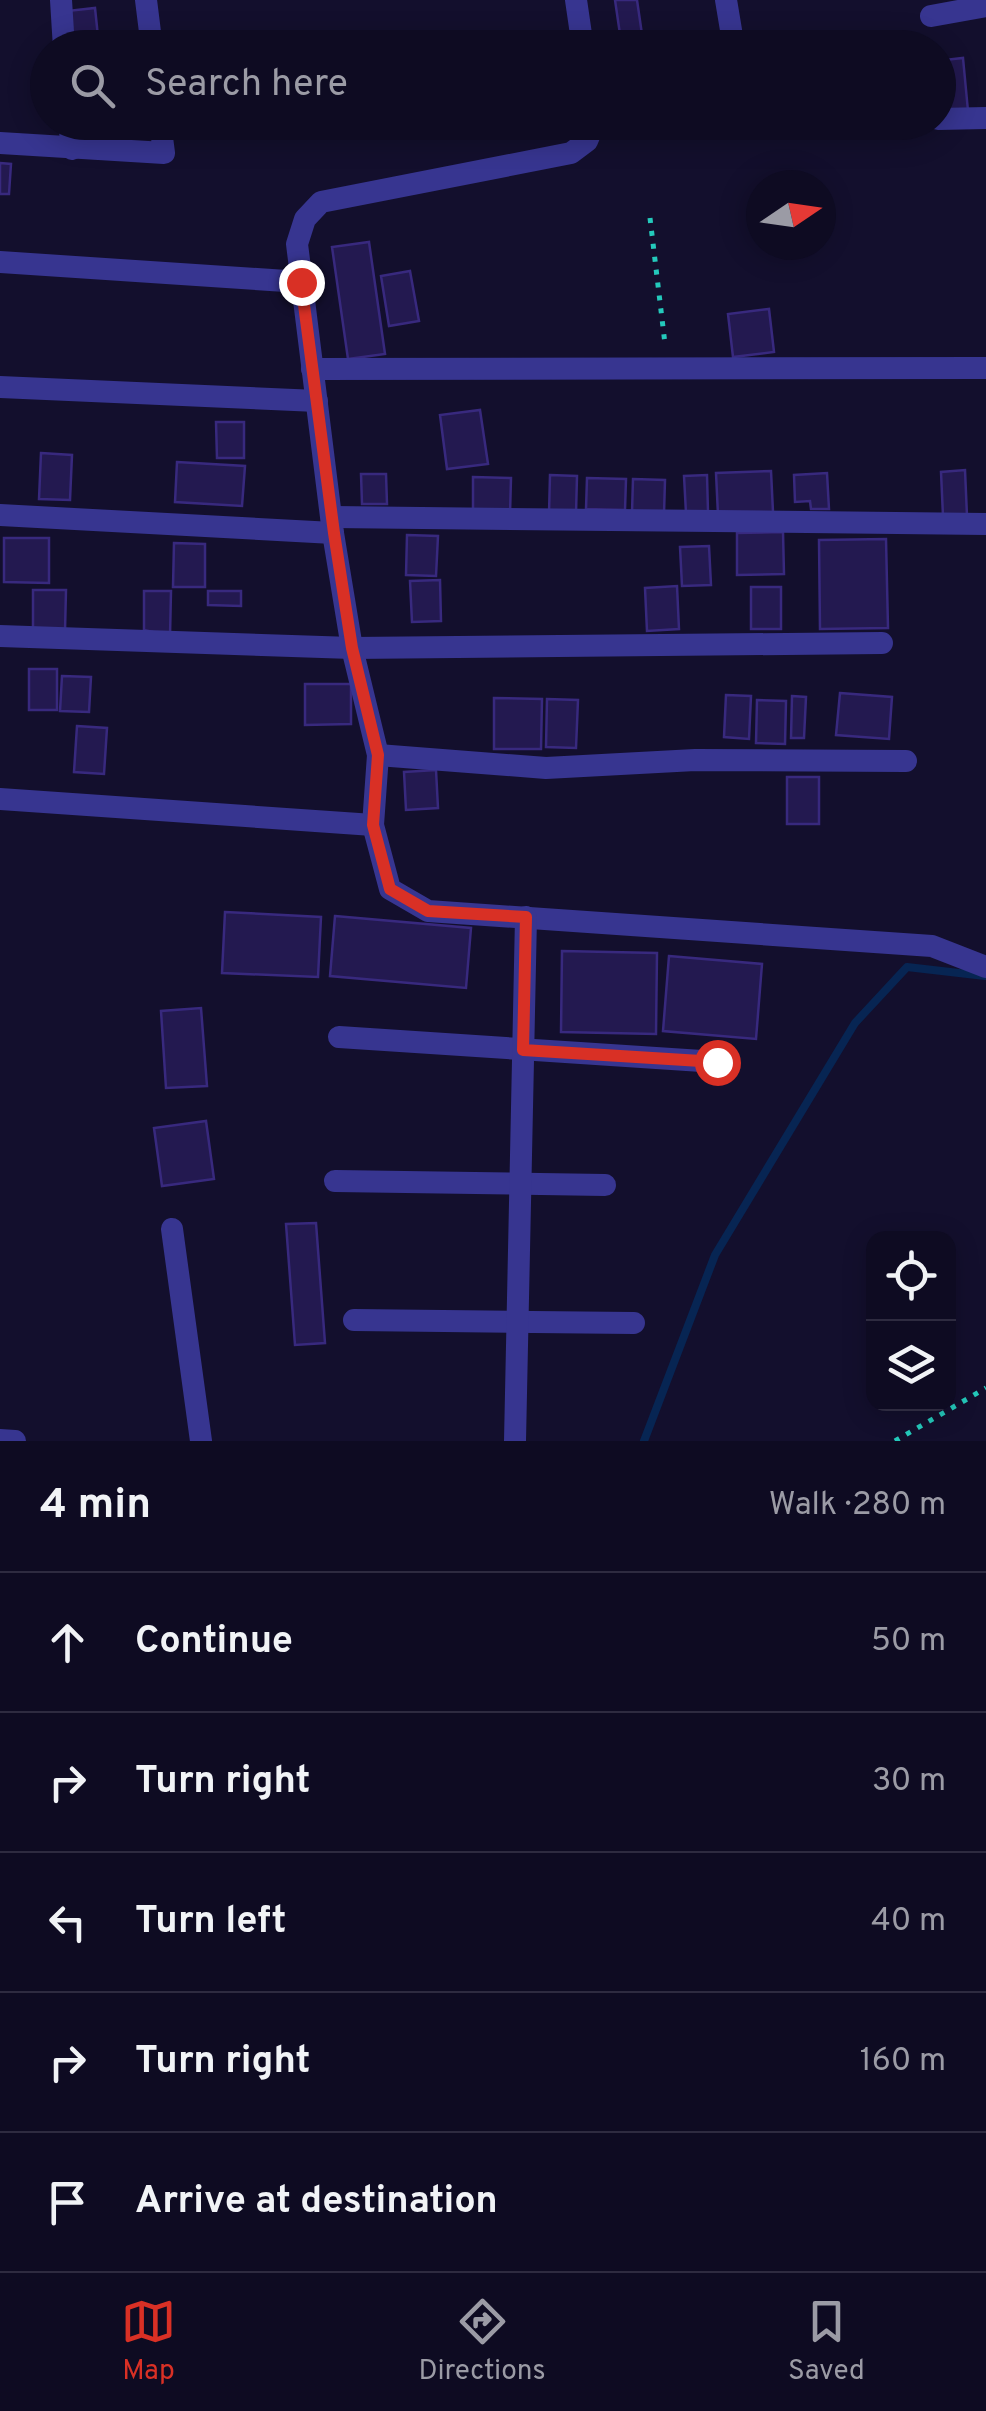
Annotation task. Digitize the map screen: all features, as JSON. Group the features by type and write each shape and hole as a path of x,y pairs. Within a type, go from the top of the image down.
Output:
{"street":[{"path":"61,0 63,30"},
{"path":"146,0 150,30"},
{"path":"576,0 580,30"},
{"path":"726,0 731,30"},
{"path":"931,16 986,6"},
{"path":"956,119 986,118"},
{"path":"71,140 72,149"},
{"path":"0,143 164,153 162,140"},
{"path":"587,140 572,153 321,202 305,219 296,244 352,648 378,755 373,825 390,889 428,911 932,946 986,967"},
{"path":"0,262 301,282"},
{"path":"312,369 986,368"},
{"path":"0,387 317,401"},
{"path":"0,516 333,525 986,524"},
{"path":"0,636 352,648 882,643"},
{"path":"378,755 546,768 695,760 906,761"},
{"path":"0,799 373,825"},
{"path":"515,1441 526,917"},
{"path":"339,1037 717,1062"},
{"path":"335,1182 605,1185"},
{"path":"172,1229 201,1441"},
{"path":"354,1320 634,1324"},
{"path":"0,1440 15,1441"}],"path":[{"path":"650,218 668,368"},
{"path":"895,1441 986,1388"}],"building":[{"path":"615,0 637,0 641,30 619,30"},
{"path":"95,8 97,30 69,30 67,11"},
{"path":"963,58 968,111 956,112 956,59"},
{"path":"0,163 11,164 9,194 0,194"},
{"path":"369,242 385,354 348,359 332,247"},
{"path":"410,271 419,321 389,326 381,276"},
{"path":"769,309 774,352 733,357 728,314"},
{"path":"480,410 488,464 447,469 440,415"},
{"path":"216,422 244,422 244,458 217,458"},
{"path":"41,453 72,455 70,500 39,499"},
{"path":"177,462 245,466 242,506 175,502"},
{"path":"965,470 967,516 943,516 941,472"},
{"path":"771,471 773,512 718,515 716,473"},
{"path":"827,473 829,509 811,509 810,501 795,502 794,475"},
{"path":"361,474 386,474 387,504 362,504"},
{"path":"550,475 577,476 576,514 549,514"},
{"path":"707,475 708,512 686,513 684,476"},
{"path":"473,477 511,478 510,514 473,513"},
{"path":"587,478 626,479 625,510 586,509"},
{"path":"633,479 665,480 664,514 632,513"},
{"path":"783,532 784,574 737,575 737,533"},
{"path":"407,535 438,536 436,576 406,575"},
{"path":"4,538 49,538 49,583 4,582"},
{"path":"886,539 888,628 820,629 819,540"},
{"path":"174,543 205,544 205,587 173,587"},
{"path":"709,546 711,585 682,586 680,547"},
{"path":"440,580 441,621 412,622 410,581"},
{"path":"677,586 679,629 647,631 645,588"},
{"path":"751,587 781,587 781,629 751,629"},
{"path":"33,590 66,590 65,631 33,630"},
{"path":"144,591 171,591 170,636 144,630"},
{"path":"208,591 241,591 241,606 208,605"},
{"path":"29,669 57,669 57,710 29,710"},
{"path":"62,676 91,677 89,712 60,711"},
{"path":"305,684 351,684 351,724 305,725"},
{"path":"840,693 892,697 889,739 836,735"},
{"path":"726,695 751,696 749,739 724,737"},
{"path":"792,696 806,697 804,738 791,738"},
{"path":"494,698 542,699 541,749 494,749"},
{"path":"547,699 578,700 576,748 546,747"},
{"path":"757,700 786,701 785,744 756,743"},
{"path":"77,726 107,728 104,774 74,772"},
{"path":"436,770 438,808 406,810 404,772"},
{"path":"787,777 819,777 819,824 787,824"},
{"path":"225,912 321,917 318,977 222,973"},
{"path":"335,916 471,928 466,988 330,976"},
{"path":"562,951 657,953 656,1034 561,1032"},
{"path":"669,956 762,964 756,1039 663,1031"},
{"path":"201,1008 207,1086 166,1088 161,1011"},
{"path":"206,1121 214,1179 162,1186 154,1128"},
{"path":"316,1223 325,1343 295,1345 286,1224"}],"waterway":[{"path":"644,1441 715,1255 855,1023 907,967 985,976"}],"route":[{"path":"301,282 352,648 378,755 373,825 390,889 428,911 526,917 523,1050 717,1062"}]}
